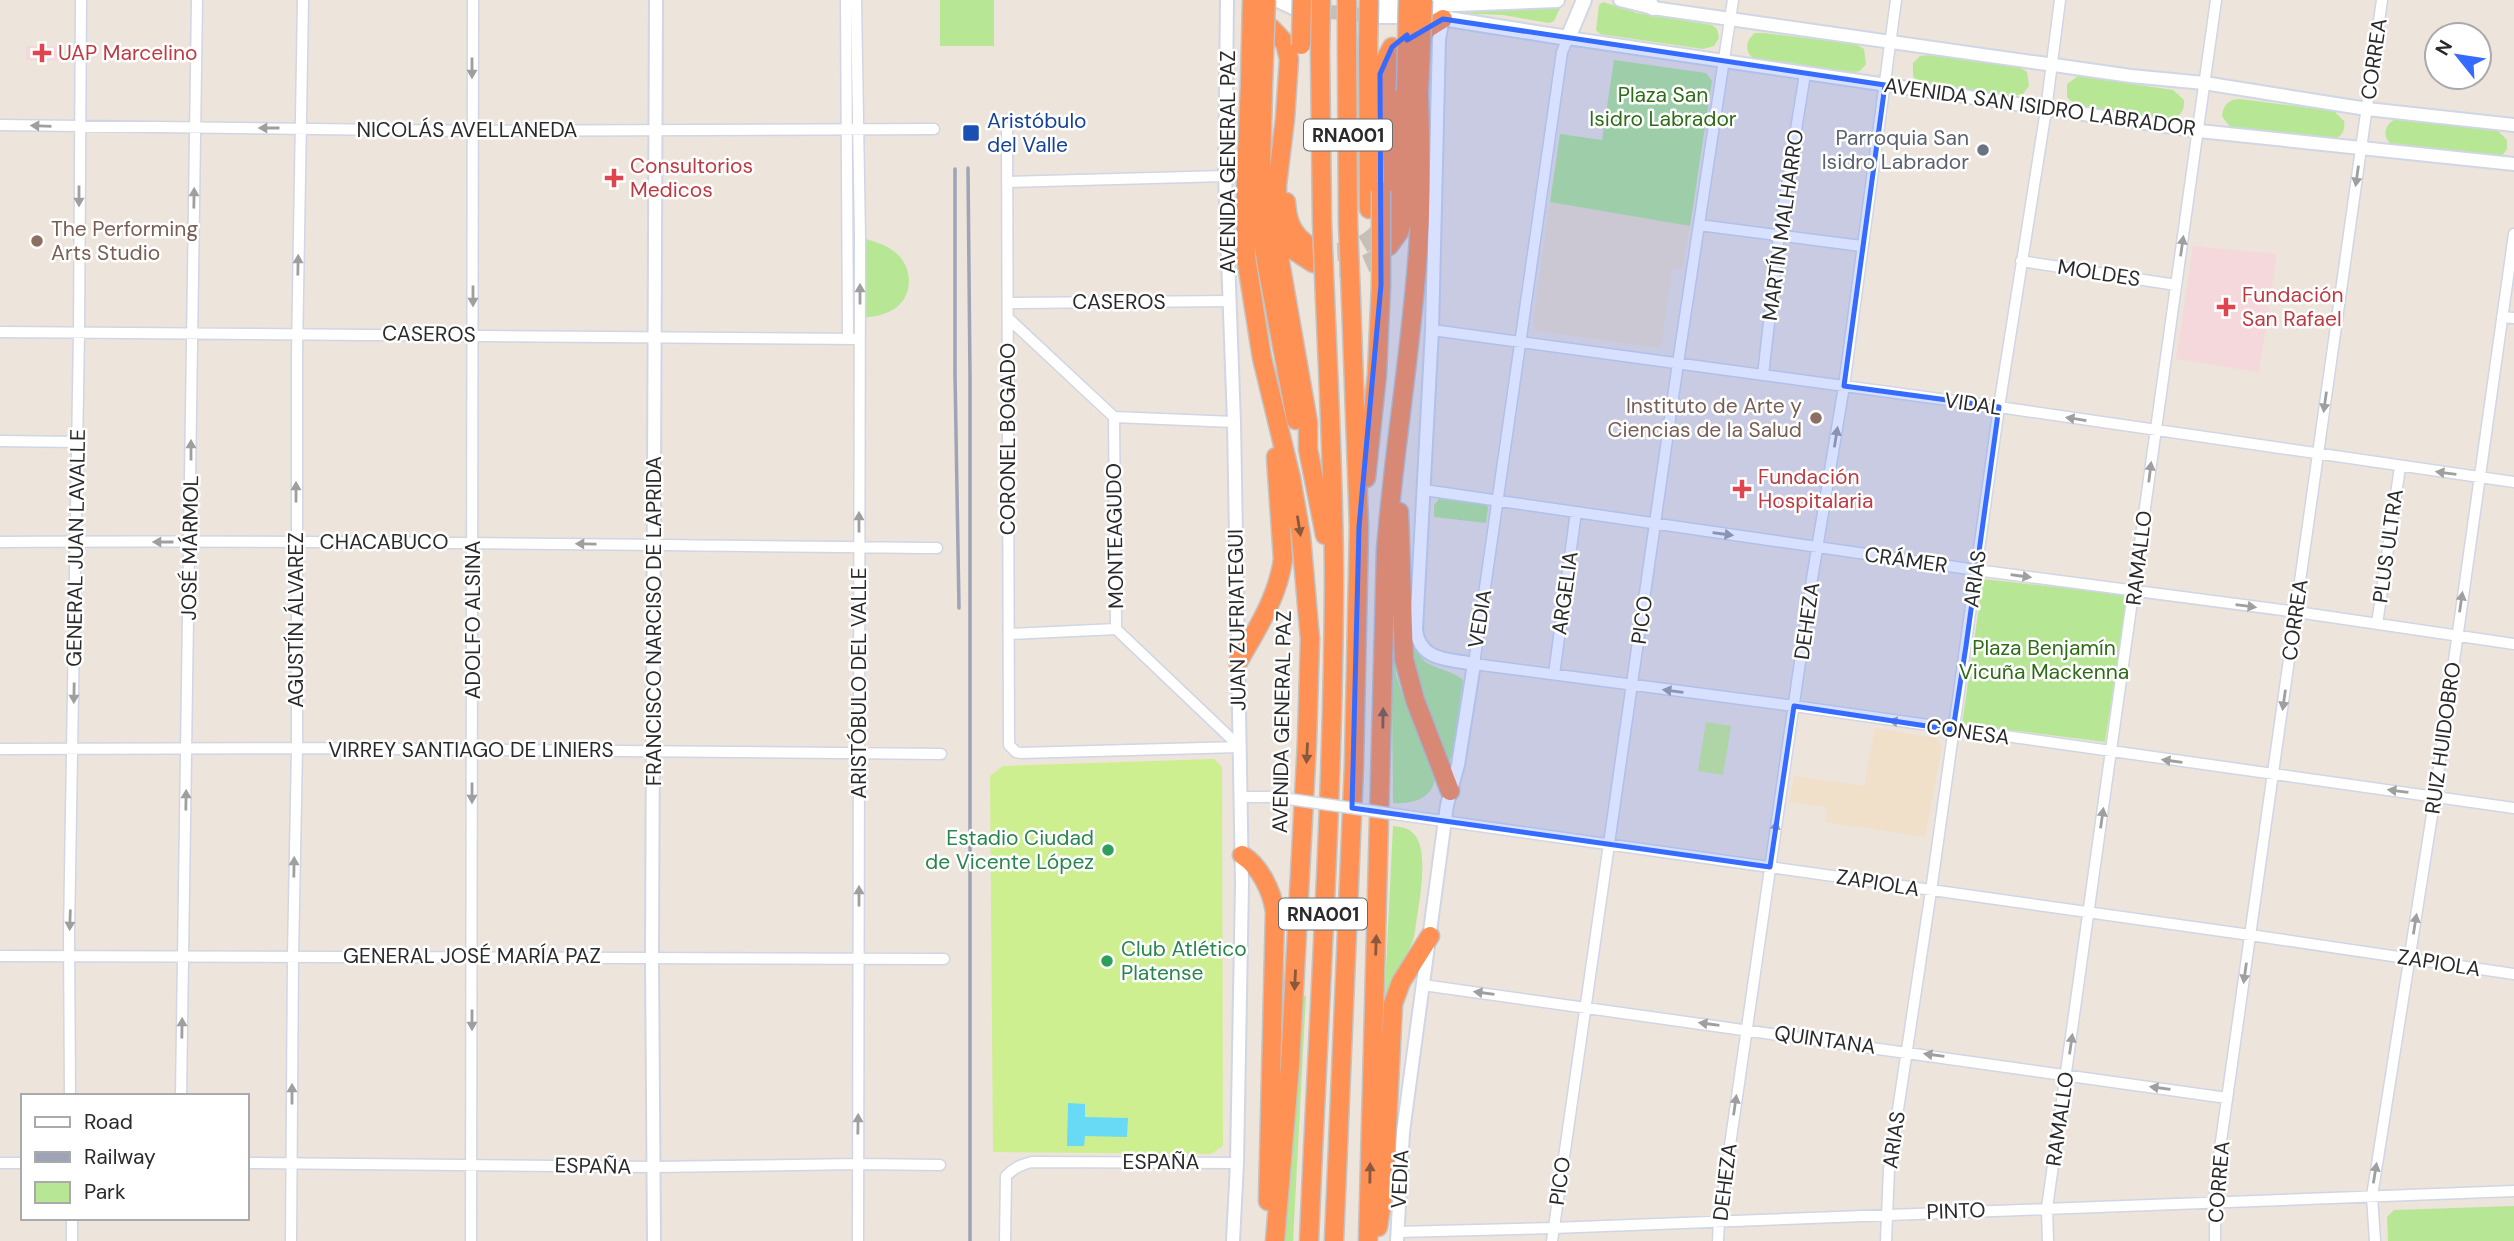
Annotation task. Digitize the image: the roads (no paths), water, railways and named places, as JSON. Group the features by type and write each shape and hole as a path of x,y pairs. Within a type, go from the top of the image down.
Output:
{"highway":[{"name":"AVENIDA GENERAL PAZ","path":"1252,0 1257,84 1246,181 1246,257 1254,318 1299,524 1310,639 1290,1065 1275,1241"},
{"path":"1266,0 1257,84 1259,180 1266,261 1298,426 1308,449"},
{"name":"RNA001","path":"1309,1241 1334,587 1334,503 1322,223 1321,0"},
{"name":"RNA001","path":"1334,1241 1354,765 1359,527 1349,222 1347,0"},
{"path":"1368,1241 1383,737 1385,561 1421,199 1408,0"},
{"path":"1390,246 1403,219 1423,0"},
{"path":"1277,219 1293,250 1312,255 1293,231 1286,213 1286,190 1298,106 1301,45 1298,4"},
{"path":"1372,6 1368,48 1368,209 1376,287"},
{"path":"1359,527 1377,374 1376,287 1381,191 1381,68 1387,54 1404,36 1436,23"},
{"path":"1388,221 1393,199 1393,72 1396,60 1404,50 1436,23"},
{"path":"1271,28 1285,43 1289,59 1285,119 1276,185 1280,262 1308,422 1308,449 1334,587"},
{"path":"1238,662 1268,608 1281,574 1283,559 1279,478 1268,387"},
{"path":"1399,419 1399,559 1404,659 1415,700 1450,791"},
{"path":"1242,855 1254,864 1269,890 1275,912 1269,1241"},
{"path":"1376,1241 1384,1187 1393,1004 1401,982 1430,936"},
{"path":"1338,1157 1344,1241"}],"main road":[{"path":"1278,0 1298,4"},
{"path":"1372,6 1557,0"},
{"name":"VEDIA","path":"1567,38 1584,0"},
{"path":"1372,6 1429,16 1436,23 1567,38"}],"street":[{"name":"GENERAL JUAN LAVALLE","path":"70,1094 69,955 79,332 81,0"},
{"name":"JOSÉ MÁRMOL","path":"181,1094 197,0"},
{"name":"AGUSTÍN ÁLVAREZ","path":"291,1241 297,748 297,333 303,0"},
{"name":"ADOLFO ALSINA","path":"471,1241 473,0"},
{"name":"FRANCISCO NARCISO DE LAPRIDA","path":"654,1241 653,336 656,0"},
{"name":"ARISTÓBULO DEL VALLE","path":"846,0 860,237 853,340 859,547 858,1241"},
{"name":"ARISTÓBULO DEL VALLE","path":"852,129 856,0"},
{"name":"JUAN ZUFRIATEGUI","path":"1227,0 1225,176 1234,422 1242,797 1237,1163 1233,1241"},
{"name":"AVENIDA SAN ISIDRO LABRADOR","path":"1620,0 1730,19 2204,83 2367,109 2514,125"},
{"name":"PICO","path":"1552,1241 1733,0"},
{"name":"DEHEZA","path":"1718,1241 1718,1221 1770,867 1844,386 1896,0"},
{"name":"ARIAS","path":"1886,1241 1889,1169 2060,0"},
{"name":"RAMALLO","path":"2048,1241 2047,1208 2216,0"},
{"name":"CORREA","path":"2215,1241 2214,1202 2227,1098 2382,0"},
{"path":"1424,490 1432,330 1439,39 1436,23"},
{"name":"AVENIDA SAN ISIDRO LABRADOR","path":"1567,38 2199,131 2514,164"},
{"name":"VEDIA","path":"1397,1236 1403,1132 1444,822 1458,765 1474,664 1562,52 1567,38"},
{"name":"MARTÍN MALHARRO","path":"1763,376 1779,235 1804,74"},
{"name":"NICOLÁS AVELLANEDA","path":"0,125 472,131 934,130"},
{"name":"CORONEL BOGADO","path":"1007,128 1009,745 1021,752 1240,747"},
{"path":"1008,182 1225,176"},
{"path":"1699,225 1861,246"},
{"name":"RUIZ HUIDOBRO","path":"2375,1241 2372,1196 2435,796 2514,234"},
{"name":"MOLDES","path":"2021,261 2176,285"},
{"name":"CASEROS","path":"1009,303 1229,301"},
{"path":"2502,317 2514,318"},
{"path":"1008,318 1114,417 1234,422"},
{"name":"VIDAL","path":"1432,330 2514,482"},
{"name":"CASEROS","path":"0,332 653,336 853,340"},
{"name":"MONTEAGUDO","path":"1114,417 1116,629 1240,747"},
{"path":"0,441 76,442"},
{"name":"PLUS ULTRA","path":"2377,624 2400,467"},
{"name":"CRÁMER","path":"1424,490 1819,548 2514,644"},
{"name":"CONESA","path":"1424,490 1416,630 1418,641 1424,650 1433,656 1474,664 1794,706 2514,808"},
{"name":"ARGELIA","path":"1554,674 1576,512"},
{"name":"CHACABUCO","path":"0,542 473,541 654,546 937,548"},
{"path":"1009,634 1116,629"},
{"name":"VIRREY SANTIAGO DE LINIERS","path":"0,749 297,748 942,754"},
{"name":"ZAPIOLA","path":"1242,797 1275,797 2514,974"},
{"name":"GENERAL JOSÉ MARÍA PAZ","path":"0,956 944,959"},
{"name":"QUINTANA","path":"1423,985 2227,1098"},
{"name":"ESPAÑA","path":"1005,1241 1006,1176 1014,1167 1032,1162 1237,1163"},
{"path":"0,1163 21,1163"},
{"name":"ESPAÑA","path":"248,1163 653,1167 940,1165"},
{"name":"PINTO","path":"1397,1236 1886,1214 2514,1191"},
{"path":"72,1220 72,1241"}],"water":[{"path":"1068,1103 1085,1104 1085,1117 1128,1118 1127,1137 1085,1136 1084,1146 1067,1146"}],"tunnel":[{"path":"1310,10 1374,16"},
{"path":"1311,247 1333,252 1354,249 1372,238 1387,222"},
{"path":"1313,263 1334,268 1354,267 1372,261 1389,247"}],"railway":[{"path":"968,168 970,1241"},
{"path":"955,169 959,608"}],"place":[{"name":"UAP Marcelino","path":"42,53"},
{"name":"Aristóbulo del Valle","path":"971,133"},
{"name":"Parroquia San Isidro Labrador","path":"1983,150"},
{"name":"Consultorios Medicos","path":"614,178"},
{"name":"The Performing Arts Studio","path":"37,241"},
{"name":"Fundación San Rafael","path":"2226,307"},
{"name":"Instituto de Arte y Ciencias de la Salud","path":"1816,418"},
{"name":"Fundación Hospitalaria","path":"1742,489"},
{"name":"Estadio Ciudad de Vicente López","path":"1108,850"},
{"name":"Club Atlético Platense","path":"1107,961"}],"park label":[{"name":"Plaza San Isidro Labrador","path":"1663,107"},
{"name":"Plaza Benjamín Vicuña Mackenna","path":"2044,660"}]}
